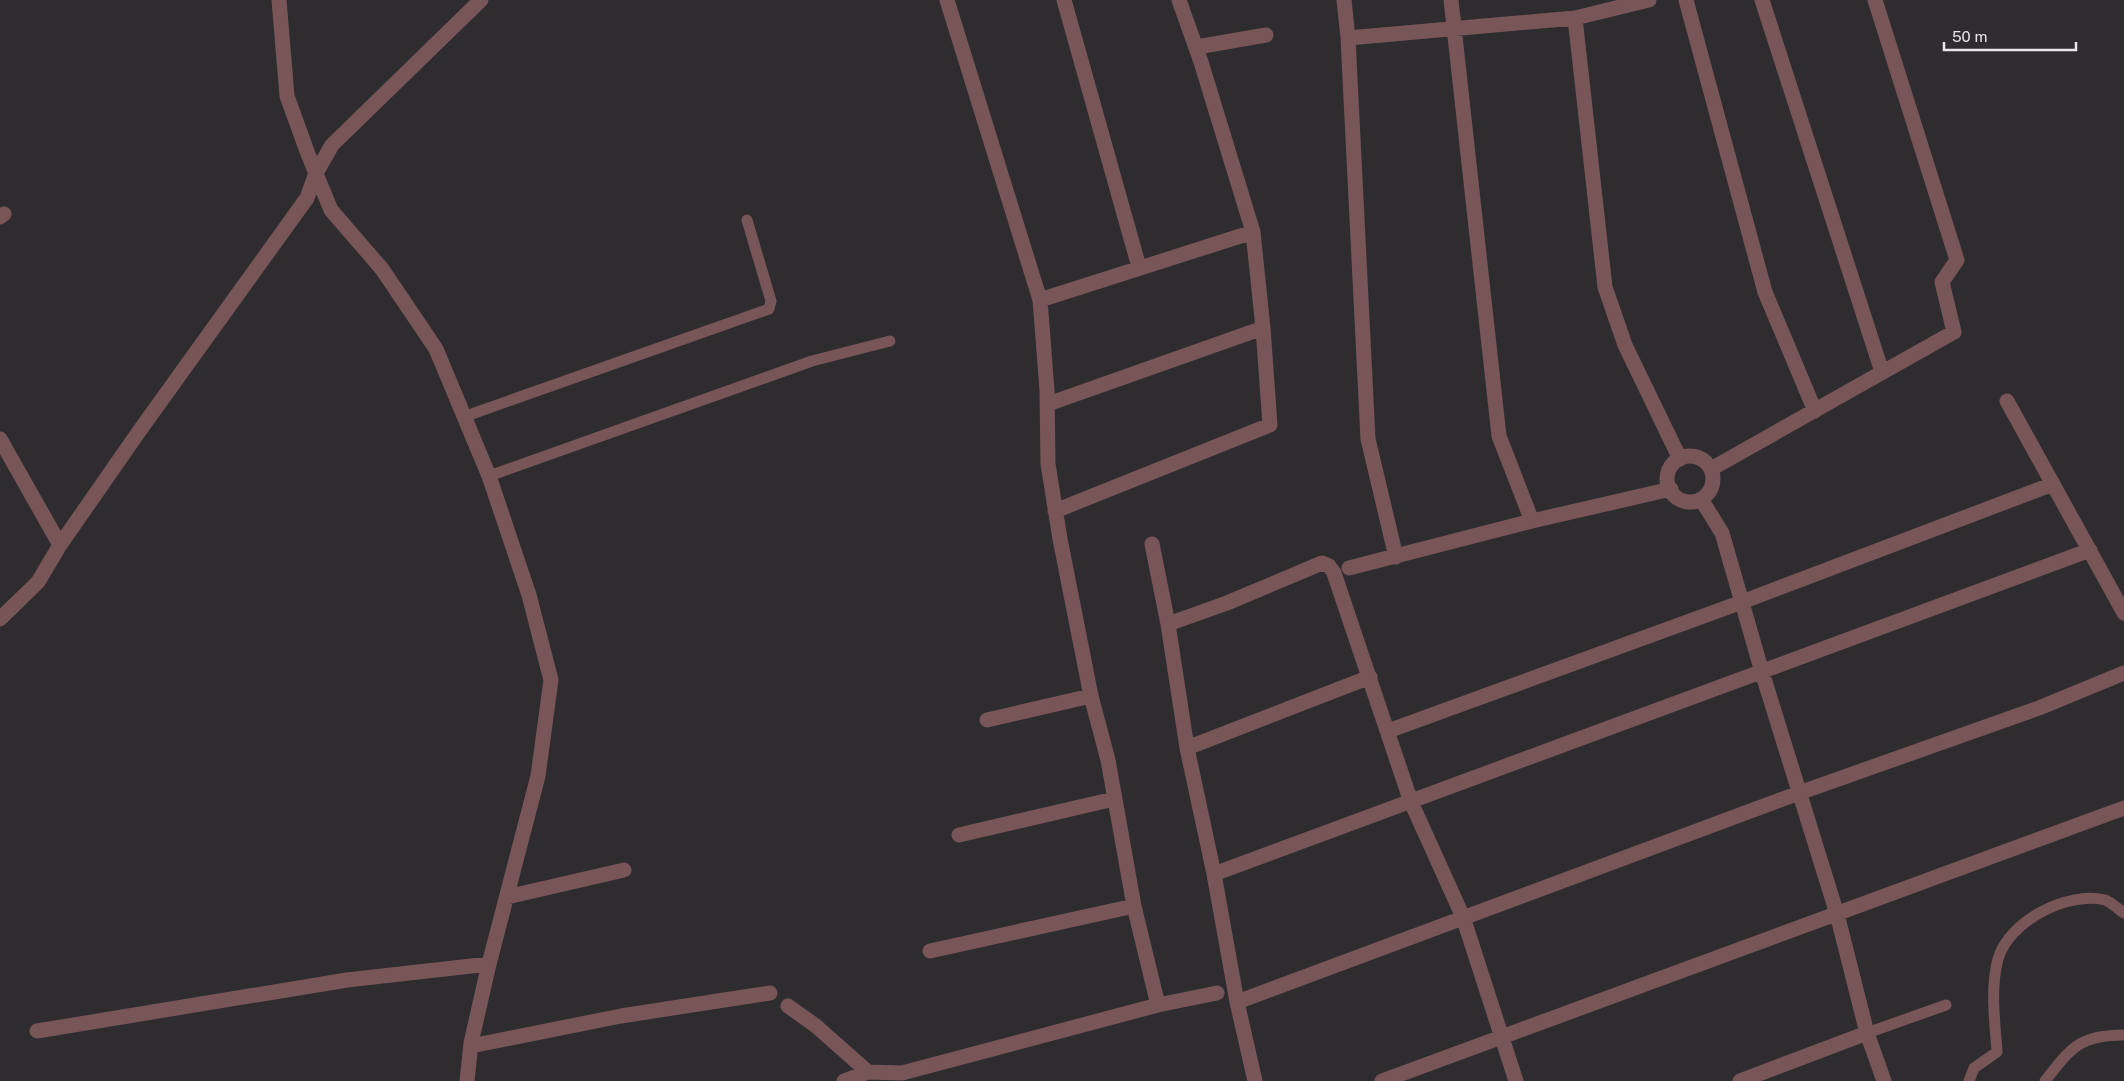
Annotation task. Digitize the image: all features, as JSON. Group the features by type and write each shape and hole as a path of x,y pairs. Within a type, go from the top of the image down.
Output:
{"street":[{"path":"279,0 287,96 316,173 331,210 382,269 436,348 466,416 489,476 529,595 551,680 538,776 489,964 471,1046 467,1081"},
{"path":"0,619 38,582 60,546 146,422 307,198 316,173 332,145 481,0"},
{"path":"947,0 1040,300 1048,404 1048,464 1055,511 1091,696 1108,760 1134,906 1158,1005"},
{"path":"1064,0 1139,267"},
{"path":"1055,511 1270,425 1263,328 1253,232 1196,47 1179,0"},
{"path":"1344,0 1348,38 1368,439 1396,557"},
{"path":"1451,0 1500,436 1532,521"},
{"path":"1348,38 1575,18 1650,0"},
{"path":"1686,0 1765,292 1815,411"},
{"path":"1762,0 1882,372"},
{"path":"1711,468 1954,332 1942,282 1958,260 1875,0"},
{"path":"1575,18 1605,287 1625,346 1680,458"},
{"path":"1196,47 1266,35"},
{"path":"1040,300 1253,232"},
{"path":"1048,404 1263,328"},
{"path":"2007,401 2124,613"},
{"path":"0,439 60,546"},
{"path":"1697,457 1711,468 1712,486 1708,494 1701,499 1683,501 1670,489 1668,472 1680,458 1697,457"},
{"path":"1388,731 1742,602 2053,484"},
{"path":"1349,568 1532,521 1670,489"},
{"path":"1701,499 1722,533 1762,672 1837,914 1866,1033 1884,1081"},
{"path":"1152,544 1168,624 1187,748 1214,874 1237,1002 1256,1081"},
{"path":"1214,874 2090,550"},
{"path":"1168,624 1227,603 1322,563 1329,566 1334,573 1412,802 1464,918 1516,1081"},
{"path":"1237,1002 1799,793 2039,708 2124,673"},
{"path":"1187,748 1370,677"},
{"path":"987,720 1091,696"},
{"path":"959,835 1114,799"},
{"path":"1382,1081 2124,808"},
{"path":"506,897 624,870"},
{"path":"930,951 1134,906"},
{"path":"38,1031 347,980 489,964"},
{"path":"471,1046 621,1016 770,993"},
{"path":"844,1081 868,1072 903,1077 1158,1005 1216,993"},
{"path":"788,1006 816,1026 868,1072"},
{"path":"1740,1081 1866,1033"}],"lane":[{"path":"466,416 769,309 771,300 747,220"},
{"path":"489,476 812,361 890,341"},
{"path":"1968,1081 1974,1068 1998,1052 1993,1002 1998,960 2004,944 2036,914 2058,905 2085,898 2106,900 2124,913"},
{"path":"1866,1033 1946,1005"},
{"path":"2046,1081 2068,1051 2086,1041 2100,1037 2124,1035"}]}
